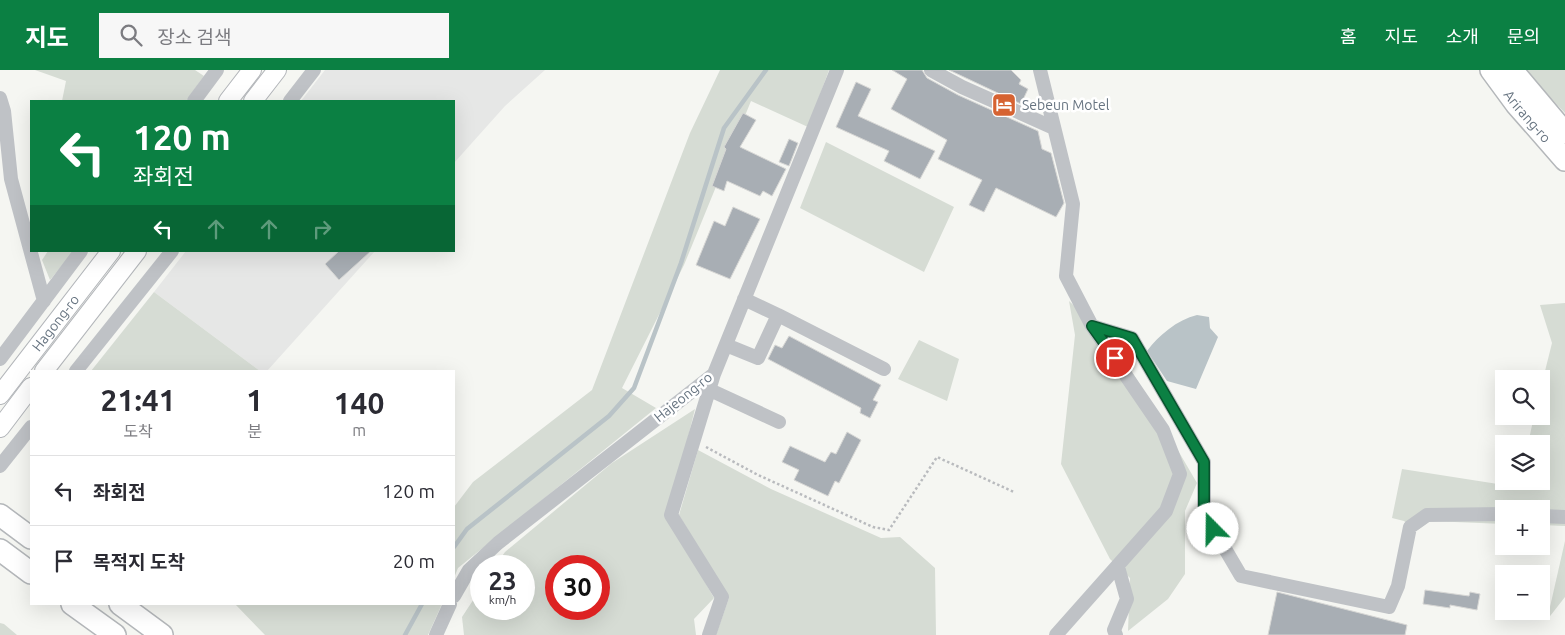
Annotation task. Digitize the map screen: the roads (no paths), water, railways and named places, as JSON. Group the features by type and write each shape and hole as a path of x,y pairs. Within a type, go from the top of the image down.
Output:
{"highway":[{"name":"Arirang-ro","path":"1491,70 1516,104 1565,160"},
{"name":"Arirang-ro","path":"1512,70 1565,133"},
{"path":"0,515 30,537"},
{"path":"0,550 30,572"},
{"path":"73,605 114,635"},
{"path":"121,605 162,635"}],"main road":[{"path":"219,100 238,70"},
{"path":"229,100 252,70"},
{"path":"254,100 278,70"},
{"name":"Hagong-ro","path":"0,395 111,252"},
{"name":"Hagong-ro","path":"45,370 136,252"},
{"path":"0,428 30,389"}],"street":[{"path":"195,100 217,70"},
{"path":"291,100 314,70"},
{"name":"Hajeong-ro","path":"455,594 469,570 498,543 714,374 837,70"},
{"path":"931,70 962,87 1054,128"},
{"path":"1040,70 1073,204 1066,276 1092,326 1164,430 1180,474 1166,511 1056,635"},
{"path":"0,98 4,110 11,179 30,249"},
{"path":"31,252 44,301"},
{"path":"0,360 80,252"},
{"path":"77,370 171,252"},
{"path":"744,299 884,369"},
{"path":"726,344 758,358 778,315"},
{"path":"1092,326 1132,338 1204,462 1204,513 1241,576 1389,608 1398,586 1410,527 1427,515 1495,514"},
{"path":"709,635 722,596 671,515 714,374"},
{"path":"710,390 779,422"},
{"path":"0,466 30,428"},
{"path":"1550,517 1565,518"},
{"path":"1116,635 1114,630 1127,599 1118,567"},
{"path":"436,635 450,605"}],"waterway":[{"path":"455,546 467,529 609,416 634,388 681,263 724,128 766,70"},
{"path":"405,635 421,605"}],"place":[{"name":"Sebeun Motel","path":"1004,105"}]}
